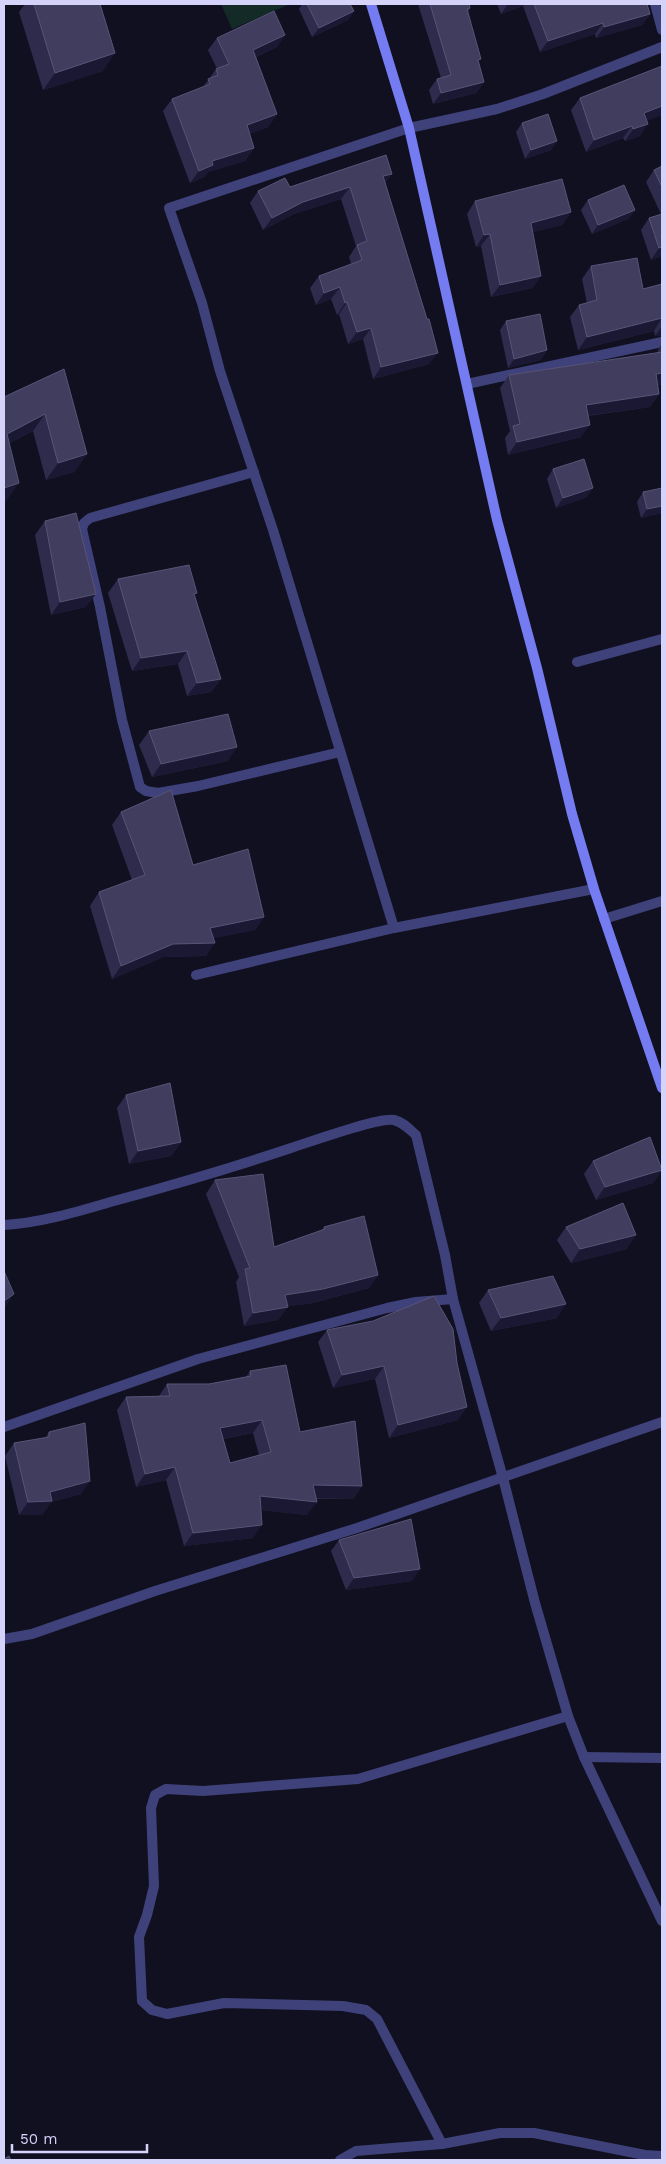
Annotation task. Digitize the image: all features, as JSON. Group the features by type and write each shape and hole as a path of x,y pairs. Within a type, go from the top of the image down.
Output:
{"main road":[{"path":"371,4 409,128 506,556 594,889 662,1088"}],"street":[{"path":"655,4 662,30"},
{"path":"394,928 254,472 220,371 202,303 169,208 409,128 497,109 543,94 662,47"},
{"path":"467,384 662,342"},
{"path":"254,472 90,518 84,523 82,529 137,782 146,791 158,793 198,786 340,752"},
{"path":"577,662 662,639"},
{"path":"196,975 394,928 594,889"},
{"path":"604,919 662,901"},
{"path":"4,1225 17,1224 87,1208 206,1176 339,1132 393,1120 405,1125 416,1135 454,1299 535,1602 568,1716 584,1757 662,1922"},
{"path":"4,1427 198,1359 387,1308 416,1302 454,1299"},
{"path":"4,1639 32,1634 155,1591 357,1528 662,1422"},
{"path":"442,2144 377,2019 366,2010 343,2006 224,2003 167,2014 152,2010 142,2001 139,1937 154,1886 151,1808 155,1795 166,1789 203,1792 358,1779 568,1716"},
{"path":"584,1757 662,1758"},
{"path":"340,2160 356,2151 442,2144 500,2133 534,2133 645,2155 662,2156"}],"green space":[{"path":"221,4 290,4 232,29"}],"building":[{"path":"34,4 100,4 115,53 55,73"},
{"path":"307,4 350,4 354,11 319,28"},
{"path":"430,4 469,4 470,8 467,9 481,59 478,60 484,82 441,93 437,79 451,75"},
{"path":"534,4 647,4 650,14 604,27 603,23 548,41"},
{"path":"274,11 285,35 253,50 277,114 247,125 254,148 212,161 213,165 199,171 172,99 210,84 208,79 218,75 216,69 229,64 217,38"},
{"path":"662,66 662,106 644,113 648,124 633,129 632,126 594,140 580,98"},
{"path":"548,114 557,141 531,150 522,123"},
{"path":"386,155 392,174 383,176 438,353 381,367 371,328 357,332 340,287 324,293 319,276 362,260 357,245 367,241 350,187 303,202 272,218 258,191 285,178 290,187"},
{"path":"662,166 662,187 654,170"},
{"path":"562,179 571,212 531,223 541,276 500,285 490,234 484,235 475,201"},
{"path":"624,185 635,210 598,225 588,200"},
{"path":"662,214 662,247 659,248 649,218"},
{"path":"637,258 643,289 662,284 662,318 587,337 579,305 597,300 591,266"},
{"path":"540,314 547,350 514,359 506,321"},
{"path":"662,352 662,373 656,374 659,394 586,405 590,425 517,442 513,426 520,424 509,375"},
{"path":"64,369 87,454 58,463 45,414 7,434 19,483 4,488 4,397"},
{"path":"584,459 593,488 563,498 553,469"},
{"path":"662,488 662,506 647,509 643,492"},
{"path":"76,513 96,594 60,602 45,521"},
{"path":"189,565 197,593 194,594 221,679 197,683 187,651 141,658 118,579"},
{"path":"228,714 237,747 161,764 149,731"},
{"path":"171,790 193,865 248,849 264,917 210,928 215,943 173,944 121,966 99,892 145,875 121,812"},
{"path":"170,1083 181,1142 138,1151 126,1095"},
{"path":"650,1137 662,1170 605,1187 593,1161"},
{"path":"263,1174 274,1247 325,1229 324,1227 364,1216 378,1275 323,1289 285,1295 288,1307 253,1313 245,1269 250,1268 215,1180"},
{"path":"623,1203 636,1235 580,1249 566,1227"},
{"path":"4,1271 14,1294 4,1301"},
{"path":"553,1276 566,1304 501,1318 488,1290"},
{"path":"434,1296 453,1329 457,1363 467,1407 398,1425 384,1366 342,1375 327,1330 373,1321"},
{"path":"286,1365 300,1432 355,1421 362,1486 313,1485 317,1502 260,1496 262,1525 193,1533 175,1467 145,1474 126,1397 170,1396 167,1384 209,1384 251,1376 250,1371","holes":["262,1420 271,1452 230,1463 220,1428"]},
{"path":"85,1423 90,1481 50,1492 52,1501 28,1502 14,1443 49,1437 49,1432"},
{"path":"411,1519 420,1569 354,1578 339,1540"},
{"path":"9,2156 11,2160 4,2160 4,2159"}]}
